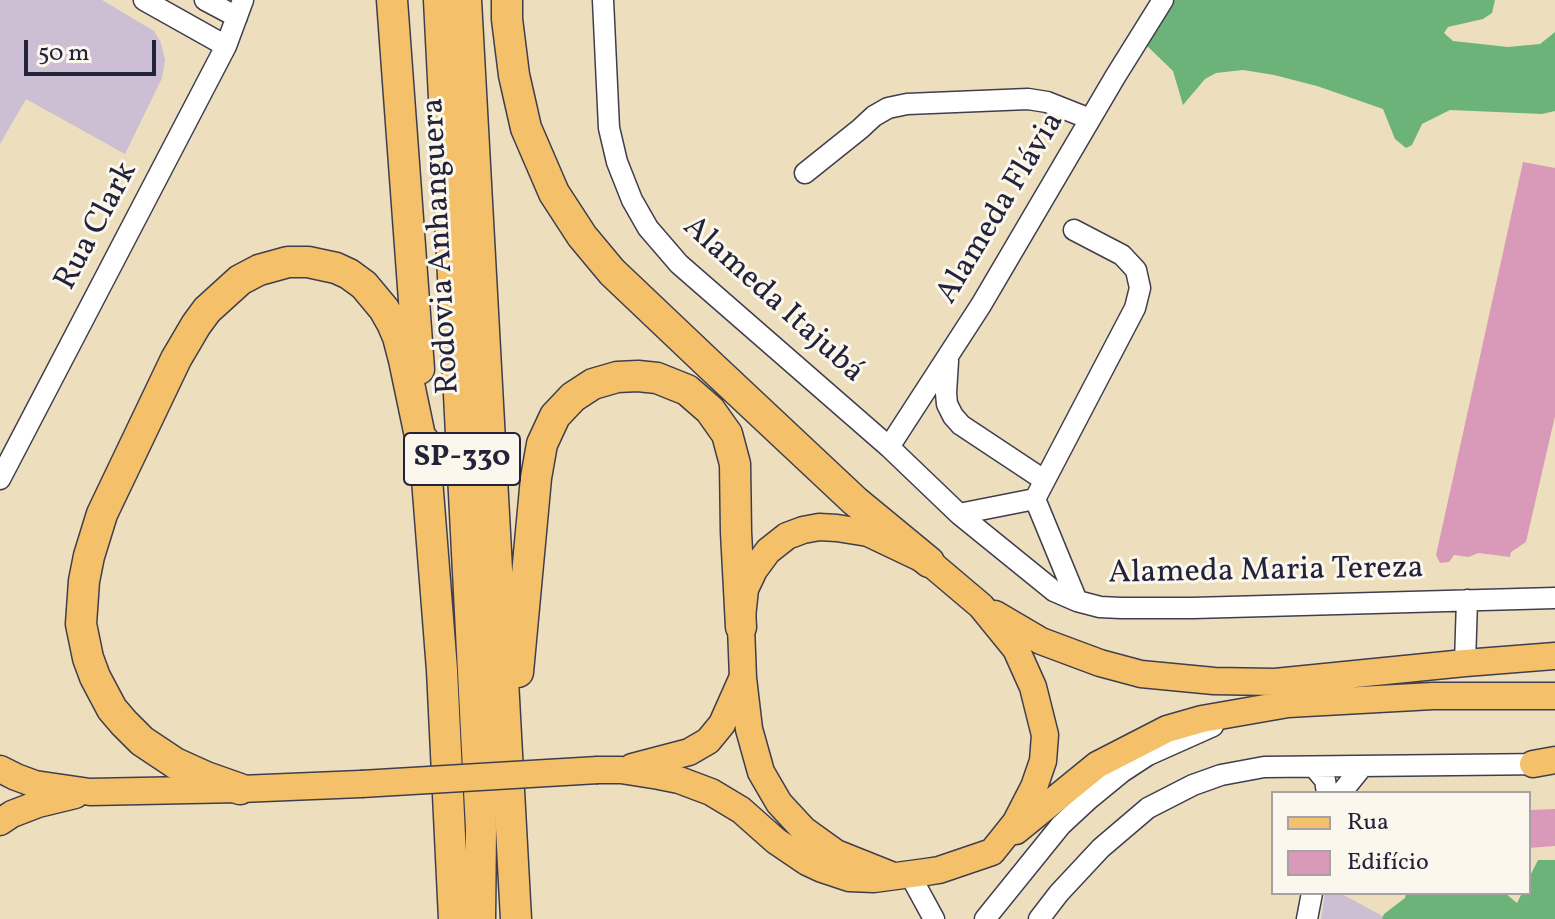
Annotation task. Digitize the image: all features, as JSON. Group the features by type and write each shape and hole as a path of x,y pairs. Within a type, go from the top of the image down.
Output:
{"highway":[{"path":"392,0 441,654 453,911"},
{"name":"Rodovia Anhanguera","path":"439,0 481,829 480,919"},
{"name":"Rodovia Anhanguera","path":"466,0 516,919"},
{"path":"507,0 514,75 526,128 554,193 582,236 612,272 855,501 929,562"},
{"path":"240,789 175,763 142,741 124,723 112,709 95,677 81,624 84,581 102,514 176,359 207,310 240,280 259,270 288,262 308,262 336,268 364,285 392,323 404,360 425,460"},
{"path":"510,818 519,651 538,463 549,425 573,397 606,380 627,376 647,377 687,390 716,417 731,444 735,464 741,627"}],"main road":[{"path":"901,875 836,853 804,830 779,803 761,772 749,729 743,678 741,627 745,589 768,551 787,536 803,530 819,527 868,533 929,562 981,606 1041,641 1100,663 1141,674 1214,681 1275,682 1555,656"},
{"path":"981,606 1016,649 1033,687 1045,735 1043,761 1034,787 1016,822 992,852"},
{"path":"0,769 35,784 90,792 361,784 609,770 689,752 708,741 722,724 743,678"},
{"path":"609,770 679,780 711,792 741,810 776,841 807,862 849,878 874,879 939,870 992,852 1097,765 1167,729 1202,719 1288,704 1433,696 1555,696"},
{"path":"0,822 38,804 90,792"}],"street":[{"path":"144,0 226,46"},
{"path":"205,0 240,8"},
{"name":"Alameda Itajubá","path":"603,0 609,128 617,162 632,200 648,228 679,264 889,447"},
{"name":"Alameda Flávia","path":"889,447 949,357 1163,0"},
{"name":"Rua Clark","path":"0,479 226,46 240,8"},
{"path":"805,173 874,116 888,108 907,104 1028,99 1047,102 1090,119"},
{"path":"1074,230 1122,255 1136,270 1140,288 1135,308 1035,499 1077,601"},
{"path":"949,357 946,393 953,416 961,425 1044,480"},
{"name":"Alameda Maria Tereza","path":"889,447 959,514 1054,591 1100,607 1193,608 1555,598"},
{"path":"959,514 1035,499"},
{"path":"1465,663 1467,600"},
{"path":"985,919 1061,825 1089,799 1148,755 1212,727 1233,712"},
{"path":"1039,919 1101,848 1148,808 1193,785 1221,775 1264,767 1548,763"},
{"path":"1314,767 1325,780 1327,791"},
{"path":"1343,791 1362,767"},
{"path":"901,875 934,919"},
{"path":"1307,919 1312,895"}],"shaded area":[{"path":"0,0 102,0 154,31 165,60 162,78 125,154 26,99 0,144"},
{"path":"1325,895 1344,895 1388,919 1321,919"}],"green space":[{"path":"1150,0 1495,0 1492,13 1483,19 1448,27 1444,33 1453,41 1508,47 1540,44 1555,32 1555,111 1542,114 1450,110 1422,124 1412,145 1406,148 1395,139 1383,109 1274,75 1243,70 1216,73 1205,79 1183,105 1173,71 1145,44"},
{"path":"1538,860 1555,860 1555,919 1382,919 1406,895 1507,895 1517,903 1521,895 1531,895 1531,874"}],"building":[{"path":"1523,162 1555,168 1555,416 1526,542 1511,552 1510,557 1478,553 1469,557 1454,555 1449,562 1440,563 1436,555"},
{"path":"1555,809 1555,846 1531,848 1531,810"}]}
